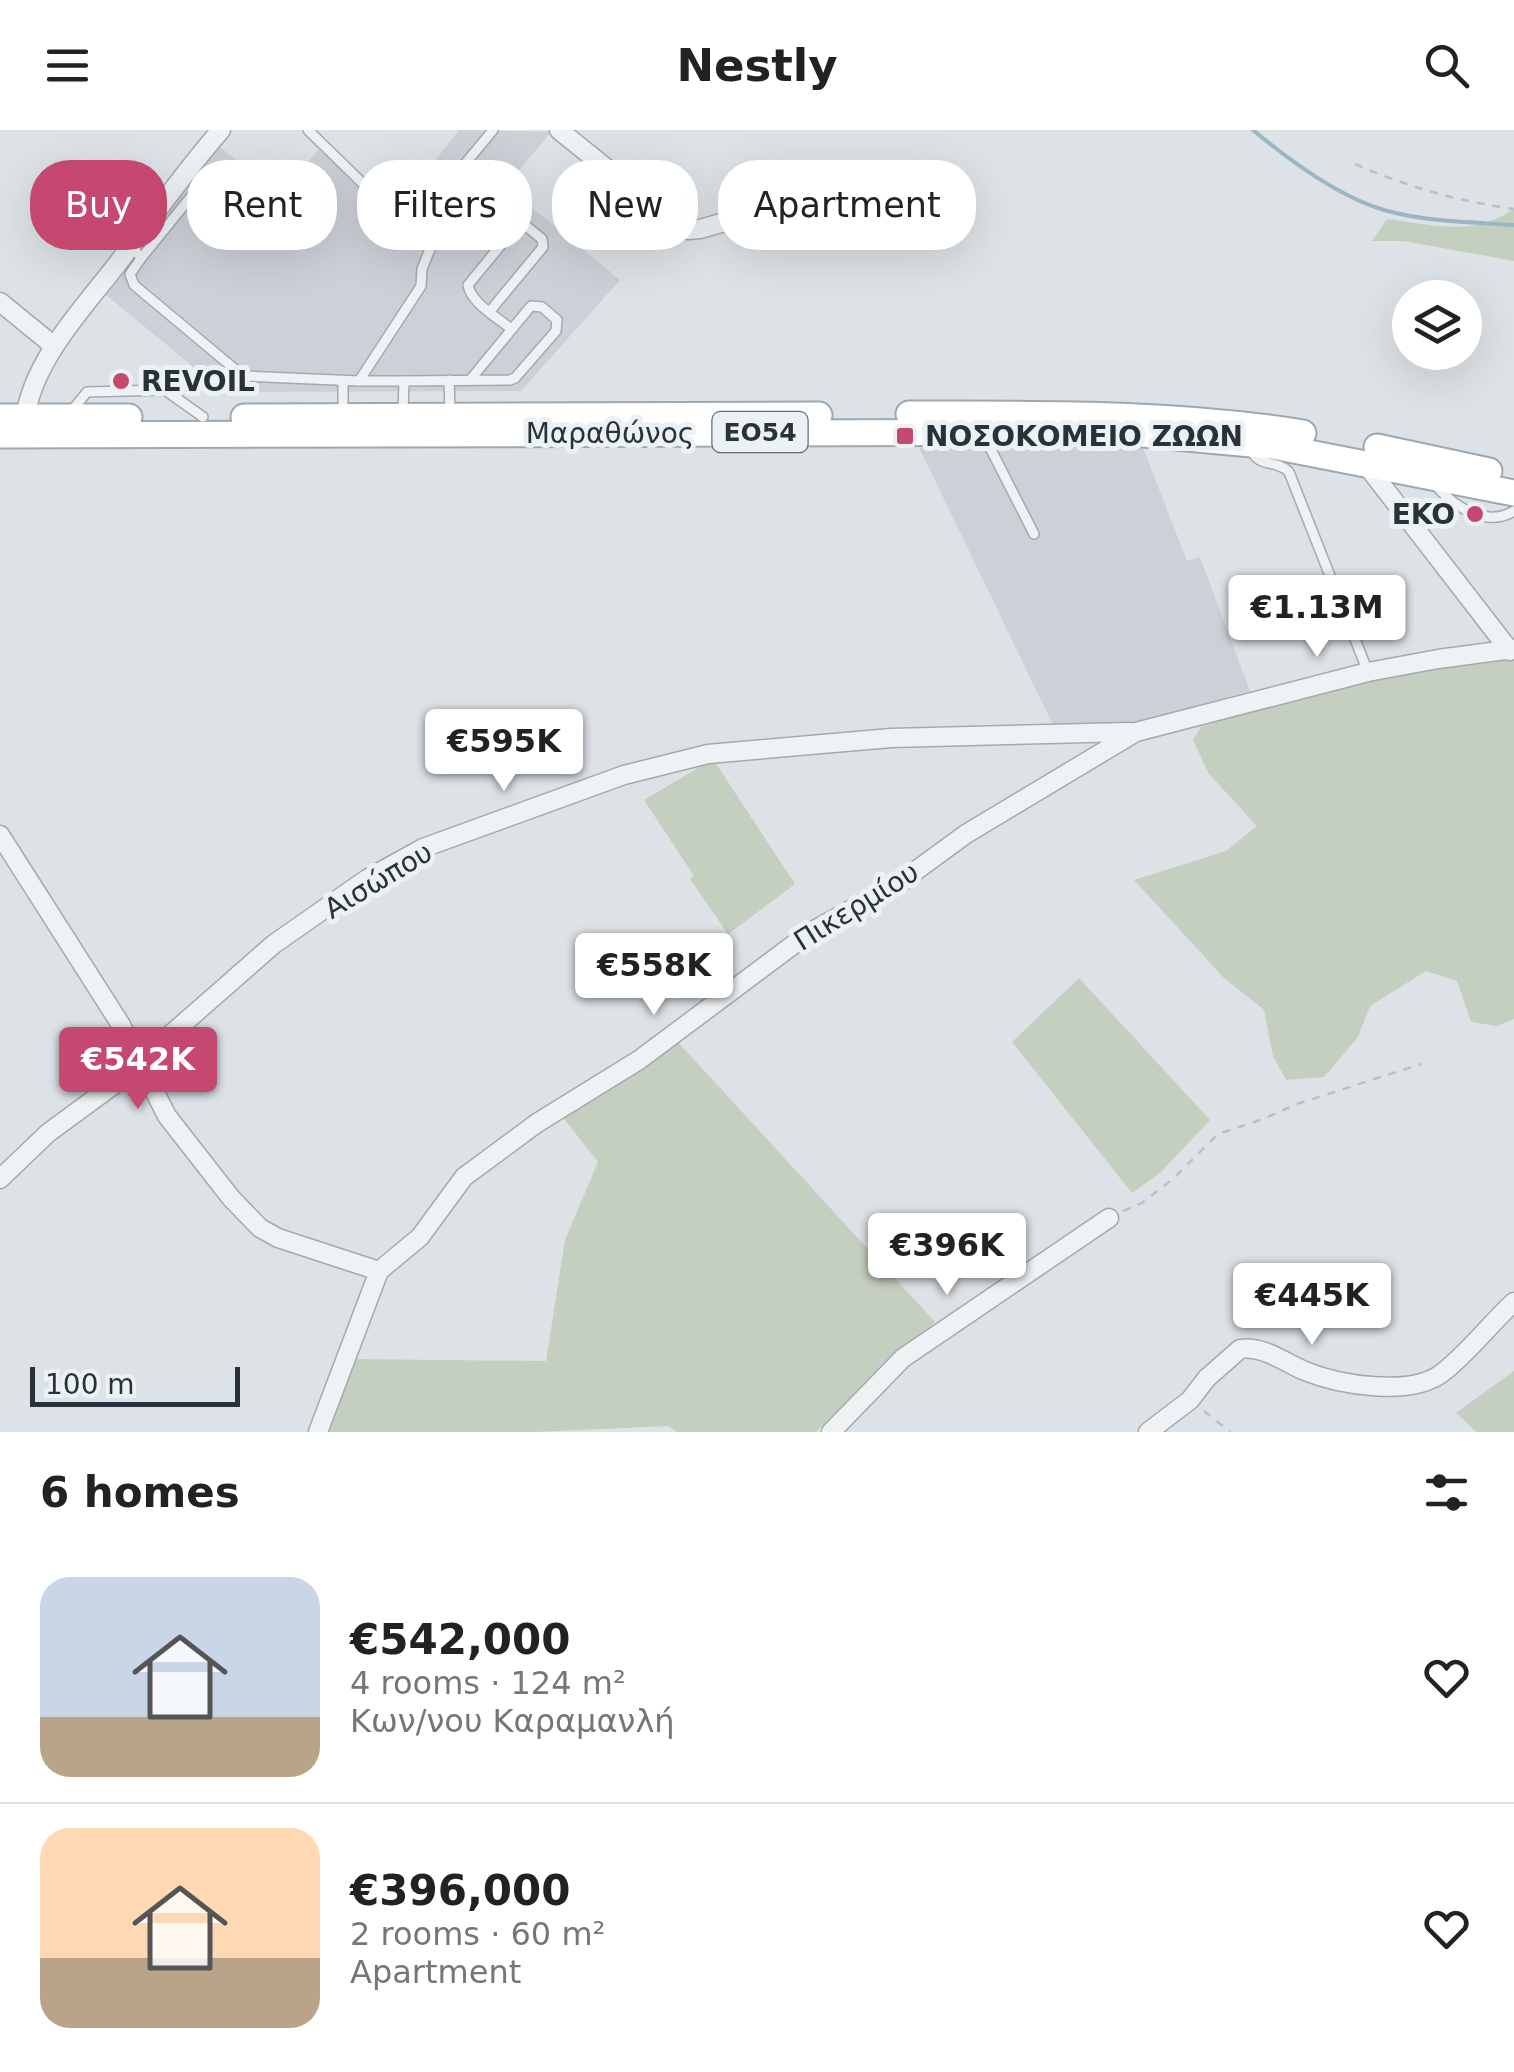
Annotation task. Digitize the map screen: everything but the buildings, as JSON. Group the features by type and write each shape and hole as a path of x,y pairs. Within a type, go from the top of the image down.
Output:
{"main road":[{"name":"Μαραθώνος","path":"13,417 1154,416 1306,434 1514,475"},
{"name":"Μαραθώνος","path":"0,435 1154,434 1250,443 1514,492"}],"street":[{"path":"13,417 54,346 136,252 193,161 222,130"},
{"path":"559,130 677,225 688,230 718,224"},
{"path":"0,302 54,346"},
{"path":"1364,462 1512,650"},
{"name":"Πικερμίου","path":"379,1270 420,1238 464,1177 537,1123 639,1060 810,933 899,883 966,834 1136,732 1368,672 1438,658 1512,650"},
{"name":"Αισώπου","path":"0,1179 48,1133 138,1063 274,944 367,880 423,848 624,775 708,754 873,739 1136,732"},
{"path":"0,835 121,1026 167,1116 231,1198 260,1228 278,1238 379,1270 318,1432"},
{"path":"832,1432 903,1358 1109,1218"},
{"path":"1148,1432 1190,1400 1207,1378 1245,1347 1320,1377 1396,1386 1429,1380 1443,1372 1514,1302"}],"lane":[{"path":"308,130 357,176"},
{"path":"469,160 494,130"},
{"path":"187,200 136,252 130,274 134,285 243,376 342,382 470,380 515,378 556,332 558,324 542,307 534,305 470,380"},
{"path":"490,312 543,247 542,240 525,225 514,228 468,285 469,293 490,312 511,329"},
{"path":"359,381 423,283 422,269 430,250"},
{"path":"449,380 450,416"},
{"path":"403,416 404,381"},
{"path":"342,382 343,416"},
{"path":"983,432 1034,534"},
{"path":"1250,443 1253,455 1261,463 1278,464 1288,472 1368,672"},
{"path":"1428,477 1454,505 1480,515 1506,516 1514,511"}],"path":[{"path":"1356,164 1424,191 1514,209"},
{"path":"1109,1218 1142,1203 1174,1178 1218,1134 1421,1064"},
{"path":"1190,1400 1230,1432"}],"shaded area":[{"path":"459,130 551,132 528,160 436,160"},
{"path":"215,143 236,160 202,160"},
{"path":"319,149 331,160 310,160"},
{"path":"337,165 357,183 357,250 532,250 532,207 552,224 552,250 584,250 620,280 521,391 224,392 100,290 131,250 167,250 167,204 187,179 187,250 337,250"},
{"path":"914,437 1140,440 1187,561 1200,557 1250,691 1138,723 1053,725"}],"green space":[{"path":"1514,209 1514,261 1404,241 1372,241 1387,219 1468,226"},
{"path":"1514,656 1514,1019 1497,1026 1471,1022 1457,981 1426,971 1370,1006 1358,1037 1324,1077 1286,1080 1273,1056 1264,1010 1224,978 1134,880 1226,851 1257,826 1209,774 1193,740 1201,727 1324,688"},
{"path":"713,759 795,884 728,934 644,800"},
{"path":"1079,978 1210,1120 1160,1173 1132,1193 1012,1042"},
{"path":"676,1040 935,1322 816,1432 677,1432 669,1426 534,1432 323,1432 351,1359 546,1361 565,1240 598,1162 561,1115"},
{"path":"1514,1371 1514,1432 1477,1432 1456,1413"}],"waterway":[{"path":"1253,130 1315,176 1367,204 1416,217 1514,225"}],"place":[{"name":"REVOIL","path":"121,381"},
{"name":"ΝΟΣΟΚΟΜΕΙΟ ΖΩΩΝ","path":"905,436"},
{"name":"EKO","path":"1475,514"}]}
